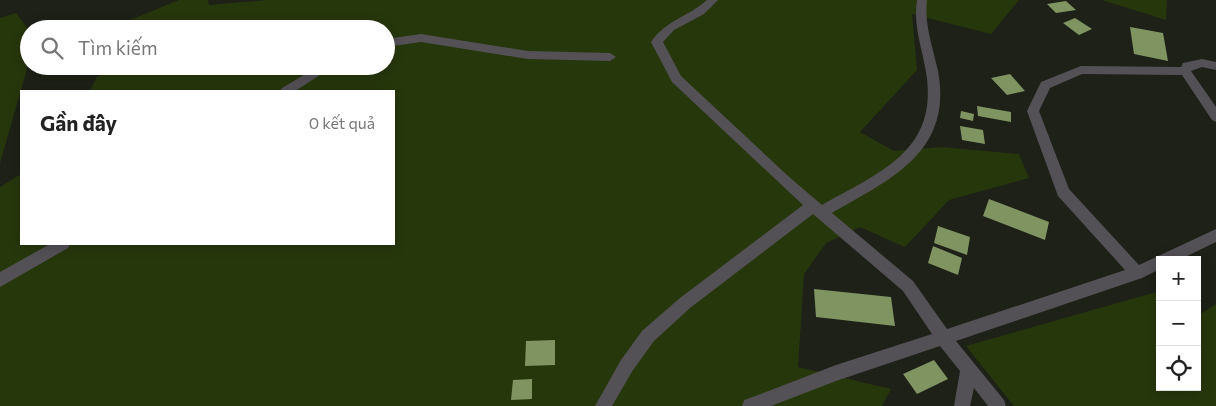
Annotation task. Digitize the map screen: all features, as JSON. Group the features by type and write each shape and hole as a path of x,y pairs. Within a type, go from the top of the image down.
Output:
{"street":[{"path":"713,0 700,12 670,27 656,42 676,79 783,180 908,286 943,336 998,406"},
{"path":"603,406 627,365 648,336 685,304 818,209 908,159 922,142 930,128 934,114 935,96 933,74 920,23 922,0"},
{"path":"395,42 421,38 528,55 610,57"},
{"path":"1186,71 1188,66 1194,64 1216,66"},
{"path":"1136,273 1063,192 1034,111 1045,85 1081,70 1186,71"},
{"path":"1186,71 1216,117"},
{"path":"288,90 313,75"},
{"path":"1172,256 1216,235"},
{"path":"0,280 37,256 61,245"},
{"path":"750,406 836,373 1136,273 1156,264"},
{"path":"962,406 969,369"}],"green space":[{"path":"179,0 208,0 209,5 268,0 1019,0 991,34 912,14 917,70 860,132 894,151 941,147 1019,154 1029,178 949,200 905,247 860,227 826,243 804,274 798,367 891,389 882,406 0,406 0,187 20,175 20,245 395,245 395,90 90,90 97,77 101,75 395,75 395,20 130,20"},
{"path":"1102,0 1167,0 1166,20"},
{"path":"16,13 21,20 20,75 25,75 0,163 0,18"},
{"path":"1156,292 1156,391 1201,391 1201,314 1216,304 1216,406 1014,406 966,346"}],"building":[{"path":"1066,1 1076,10 1056,13 1047,4"},
{"path":"1075,18 1092,29 1079,35 1063,23"},
{"path":"1130,27 1163,33 1168,61 1134,54"},
{"path":"1010,74 1025,91 1007,95 991,78"},
{"path":"977,106 1011,112 1011,122 978,116"},
{"path":"961,111 974,114 973,121 960,118"},
{"path":"960,126 983,130 985,144 962,140"},
{"path":"989,199 1049,222 1045,240 983,216"},
{"path":"938,226 970,237 967,255 934,243"},
{"path":"933,246 962,258 958,275 928,263"},
{"path":"814,289 891,297 895,326 816,317"},
{"path":"555,340 555,365 525,366 526,341"},
{"path":"934,360 948,379 917,394 903,374"},
{"path":"532,379 532,399 511,400 513,380"}]}
